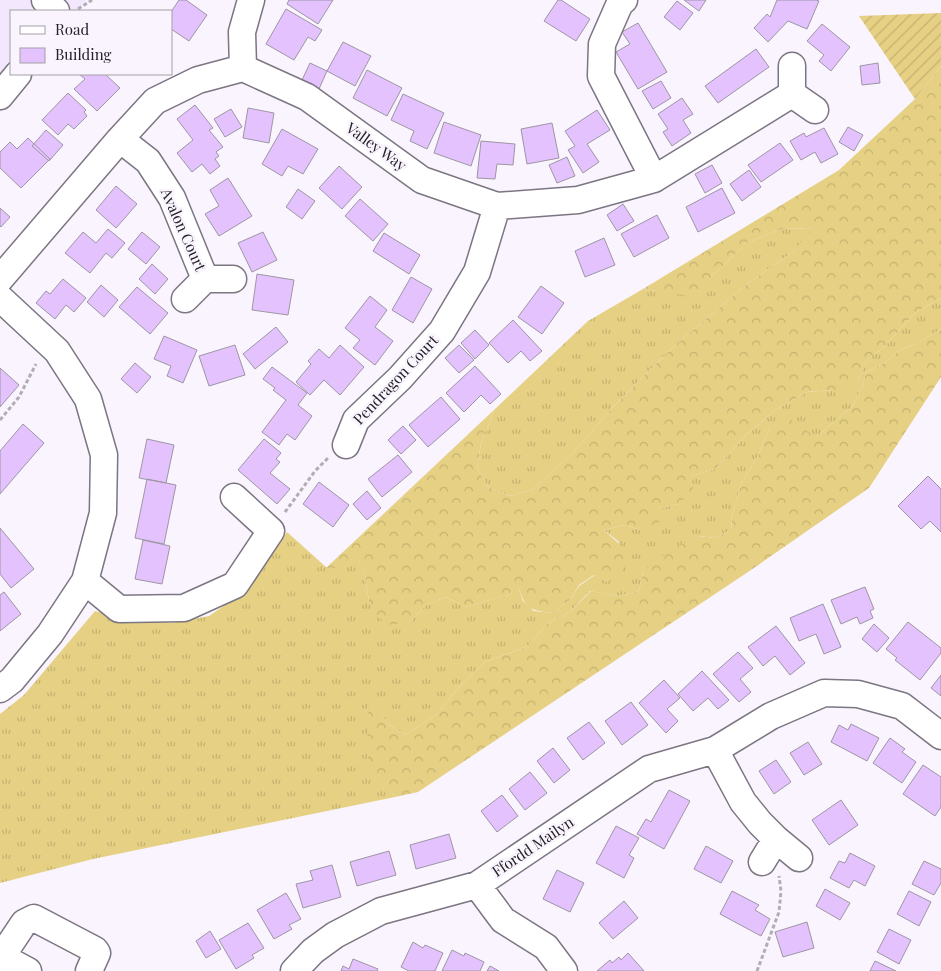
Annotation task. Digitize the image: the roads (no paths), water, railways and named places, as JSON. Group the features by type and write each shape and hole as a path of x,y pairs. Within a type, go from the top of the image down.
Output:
{"street":[{"path":"45,0 55,10"},
{"path":"0,279 155,101 198,80 243,68 242,32 251,0"},
{"path":"624,0 620,3 602,44 602,76 654,179"},
{"path":"792,66 792,94 815,110"},
{"name":"Valley Way","path":"243,68 307,97 422,180 497,206 578,200 654,179 792,94"},
{"path":"0,96 17,75"},
{"name":"Avalon Court","path":"120,139 148,160 172,198 205,279"},
{"name":"Pendragon Court","path":"346,445 356,420 400,378 442,330 477,272 497,206"},
{"name":"Avalon Court","path":"185,299 205,279 233,279"},
{"path":"0,298 57,351 88,399 104,455 103,513 85,581 50,634 12,680 0,689"},
{"path":"85,581 120,609 184,608 235,585 271,531 234,497"},
{"name":"Ffordd Mailyn","path":"294,971 313,951 335,935 381,911 477,885 649,769 715,750 771,716 824,693 858,694 902,706 941,736"},
{"path":"715,750 743,802 776,839 780,865"},
{"path":"477,885 503,920 546,947 564,971"},
{"path":"28,971 1,958 24,923 34,918 95,950 97,953 96,957 89,971"}]}
